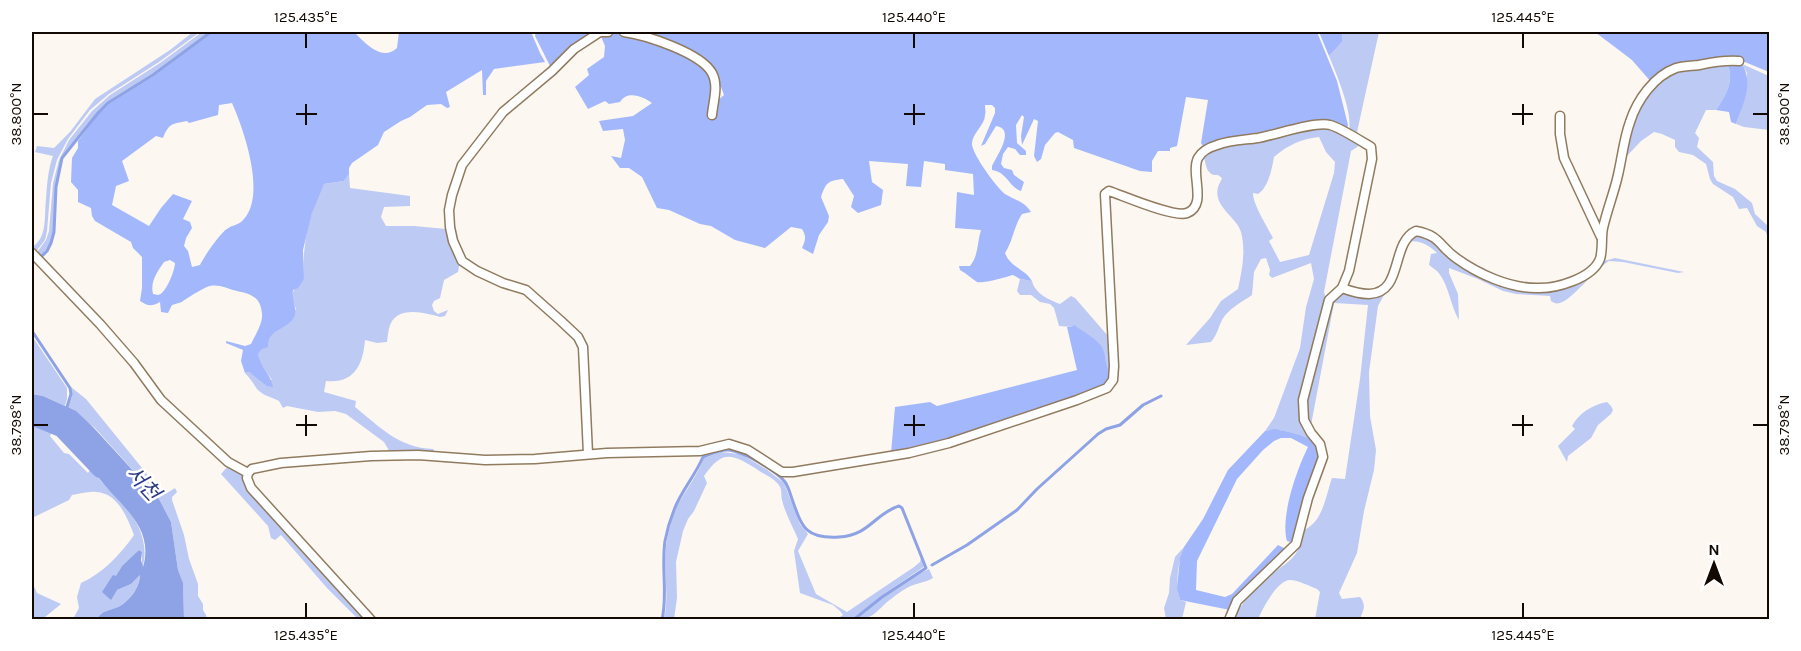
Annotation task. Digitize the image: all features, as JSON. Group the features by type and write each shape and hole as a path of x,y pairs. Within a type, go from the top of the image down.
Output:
{"street":[{"path":"588,454 583,347 578,337 526,290 503,283 462,261 453,241 450,210 452,195 462,165 503,112 580,44 600,33 608,32"},
{"path":"624,32 644,35 666,43 705,65 712,74 715,86 712,115"},
{"path":"1341,288 1371,294 1381,291 1395,275 1406,238 1416,231 1437,238 1457,259 1494,278 1518,287 1539,289 1571,282 1589,272 1600,259 1603,225 1613,197 1630,122 1645,93 1664,74 1678,68 1725,60 1740,61"},
{"path":"1560,116 1564,158 1601,238"},
{"path":"371,620 251,488 247,478 252,469 280,463 371,456 418,455 485,460 535,459 588,454 700,451 729,444 748,450 782,472 793,472 909,453 949,443 1077,400 1107,388 1113,380 1105,194 1109,191 1180,215 1190,213 1198,198 1196,175 1199,157 1205,150 1232,141 1320,124 1331,125 1371,147 1372,159 1348,271 1341,288 1329,300 1303,400 1304,420 1320,444 1323,457 1308,498 1296,544 1237,601 1229,620"},
{"path":"32,253 100,324 134,363 161,400 228,462 248,473"}],"shaded area":[{"path":"193,32 200,32 109,94 90,110 68,139 57,160 51,183 45,240 34,254 32,247 41,238 43,232 48,177 53,156 35,152 37,146 54,148 70,132 95,99 170,50"},
{"path":"202,32 210,32 98,112 62,158 56,187 51,242 41,257 35,255 46,240 49,231 53,183 59,160 69,140 92,111 110,95 160,63"},
{"path":"213,32 354,32 374,49 386,53 397,48 399,32 531,32 545,62 494,69 486,81 486,95 483,95 482,70 446,92 450,107 447,108 441,104 427,105 384,132 378,145 352,163 344,181 324,184 312,213 303,250 304,279 298,288 293,290 295,316 290,323 270,337 268,347 262,349 258,354 273,387 267,386 249,372 245,373 241,361 243,350 226,343 226,341 245,346 251,344 262,318 260,304 254,297 220,286 210,286 172,305 168,313 161,312 160,302 152,305 143,303 140,301 142,257 133,248 131,242 95,221 91,208 78,202 78,190 71,182 72,158 78,148 78,141 99,113 109,104 154,76","holes":["232,103 251,163 253,195 250,209 241,222 224,231 200,265 192,267 188,251 184,246 192,228 190,222 183,219 192,201 173,194 149,226 112,205 116,186 129,181 122,161 156,136 163,138 167,129 172,125 218,115 219,105","170,260 175,263 170,281 161,294 153,294 153,281 164,262"]},
{"path":"536,32 597,32 551,68 535,36"},
{"path":"618,32 662,43 702,65 712,78 711,115 715,114 717,101 724,95 721,87 717,87 715,75 709,66 666,41 638,32 1317,32 1337,81 1348,125 1346,131 1329,122 1319,121 1217,142 1205,149 1201,143 1208,100 1186,97 1177,146 1170,148 1170,151 1158,151 1152,161 1152,172 1140,171 1074,148 1073,140 1058,132 1045,145 1041,159 1037,162 1034,156 1038,121 1034,119 1022,145 1024,117 1022,115 1016,125 1017,143 1026,151 1026,155 1020,155 1015,149 1008,147 1003,154 1001,164 1004,168 1012,170 1014,175 1024,182 1021,191 997,171 992,170 1005,137 1002,128 996,126 985,144 981,146 995,113 992,105 985,105 984,119 974,136 973,149 1001,191 1023,203 1031,212 1022,214 1005,253 1010,262 1032,281 1013,275 977,282 960,270 959,266 970,266 973,262 981,230 955,228 957,192 974,195 973,174 945,170 945,164 924,161 921,187 906,186 908,164 869,161 872,182 883,190 881,205 858,213 851,207 854,196 843,179 828,183 821,197 829,216 828,222 819,235 813,254 802,248 805,234 802,229 791,227 765,248 735,240 711,226 700,224 669,210 657,208 642,177 629,168 620,168 611,156 621,158 625,140 623,129 603,131 599,121 633,116 652,103 640,96 631,95 620,102 609,104 605,101 588,109 575,87 589,75 587,69 604,57 605,46 600,34"},
{"path":"1319,32 1342,32 1342,42 1329,56"},
{"path":"1342,32 1379,32 1357,132 1363,139 1349,132 1347,105 1329,56 1342,42"},
{"path":"1595,32 1769,32 1769,72 1740,60 1676,67 1652,83 1632,60"},
{"path":"1726,62 1730,74 1729,87 1716,110 1706,110 1695,133 1699,138 1697,147 1713,162 1714,176 1717,181 1735,189 1752,203 1755,214 1769,227 1769,242 1766,232 1757,226 1747,208 1739,209 1733,197 1713,184 1706,164 1693,155 1679,152 1675,147 1675,140 1654,132 1641,141 1625,158 1632,122 1654,86 1676,71"},
{"path":"1726,62 1742,64 1747,79 1746,94 1736,124 1731,122 1729,112 1716,110 1730,81"},
{"path":"1742,64 1769,76 1769,130 1736,124 1746,93 1747,73"},
{"path":"1318,127 1329,128 1360,145 1351,151 1324,292 1326,299 1300,396 1314,441 1284,431 1265,431 1274,418 1300,348 1306,307 1314,279 1311,263 1272,278 1269,275 1270,270 1266,258 1261,259 1254,272 1252,295 1228,312 1211,342 1186,345 1210,318 1221,301 1238,289 1242,268 1241,232 1222,206 1217,194 1222,178 1211,174 1205,164 1204,157 1213,148","holes":["1319,137 1326,152 1335,162 1334,173 1309,255 1280,262 1269,241 1273,238 1258,209 1253,193 1258,194 1264,187 1269,178 1274,157 1290,146 1306,139"]},
{"path":"349,174 350,188 410,196 410,206 384,207 381,217 386,226 446,229 463,264 459,266 458,272 444,280 440,298 432,305 438,314 448,310 445,316 413,312 400,314 391,323 387,342 377,343 365,340 362,357 355,371 344,379 326,381 324,392 356,401 355,407 400,441 421,448 433,449 437,455 391,454 384,442 346,414 287,406 283,408 279,401 259,391 245,373 249,372 258,378 272,380 259,361 258,354 271,335 296,309 293,292 304,279 303,268 308,230 324,184 344,181"},
{"path":"1418,235 1436,243 1452,261 1493,282 1553,291 1604,261 1615,258 1684,272 1678,273 1609,261 1565,301 1554,303 1550,296 1503,291 1449,268 1458,294 1459,320 1441,276 1429,265 1431,254 1437,253 1422,243 1414,241 1406,243"},
{"path":"1020,279 1032,281 1036,290 1060,304 1071,296 1075,298 1108,336 1111,375 1106,368 1105,357 1072,327 1059,326 1054,308 1050,304 1040,302 1031,295 1020,295 1017,291"},
{"path":"1340,292 1384,295 1378,306 1369,372 1370,416 1376,450 1374,470 1357,553 1339,593 1342,599 1360,597 1364,606 1363,610 1360,619 1315,619 1320,592 1304,583 1290,580 1285,581 1275,590 1258,619 1234,620 1252,592 1296,553 1304,530 1320,515 1332,478 1345,479 1368,305 1334,303 1311,425 1307,418 1306,400 1330,300"},
{"path":"1074,325 1102,347 1111,375 1110,380 1102,387 948,441 891,453 895,407 930,402 937,406 1077,370 1067,327"},
{"path":"32,336 67,388 65,406 43,396 32,394"},
{"path":"71,387 86,399 155,484 167,493 175,488 177,492 172,500 198,584 198,596 207,619 184,619 183,584 178,570 171,522 159,499 94,427 68,408 72,396"},
{"path":"1607,402 1613,410 1611,414 1598,425 1591,438 1568,456 1567,462 1558,446 1575,429 1572,426 1582,413 1591,407"},
{"path":"32,421 62,430 76,438 98,478 133,516 143,541 142,569 142,552 139,550 122,567 117,576 117,590 131,584 140,575 136,589 130,598 122,605 103,612 97,619 73,619 79,608 77,597 81,583 110,563 134,535 116,501 104,493 87,492 72,495 69,500 32,518","holes":["53,430 72,442 79,451 90,470 88,473 69,454 64,453 50,436"]},
{"path":"1274,429 1309,439 1316,444 1318,449 1318,459 1294,543 1287,541 1286,519 1295,480 1308,447 1291,438 1281,438 1263,450 1237,479 1197,561 1196,590 1225,597 1232,594 1278,545 1288,550 1230,610 1180,600 1177,588 1180,558 1184,547 1203,519 1228,470 1265,431"},
{"path":"721,452 740,454 784,483 800,524 808,534 798,551 816,594 847,612 914,567 921,558 925,566 853,618 837,619 843,615 833,605 800,593 794,551 798,539 785,510 778,484 741,460 723,458 717,461 704,476 707,483 683,531 676,562 677,598 674,619 664,619 666,609 665,560 673,515 704,458"},
{"path":"228,466 242,475 365,619 358,619 327,588 281,535 275,540 271,538 268,526 221,474"},
{"path":"1184,547 1177,580 1180,600 1186,602 1182,619 1166,619 1164,608 1175,557"},
{"path":"929,569 933,578 903,590 871,616 855,619 900,585"},
{"path":"32,582 37,593 61,604 45,617 49,619 34,619"}],"water":[{"path":"32,394 43,396 76,411 159,499 171,522 178,570 183,583 184,619 97,619 103,612 122,605 136,589 140,575 131,584 117,590 111,600 102,592 113,575 116,576 122,566 139,550 142,552 143,567 144,540 133,517 95,472 75,437 60,429 32,421"}],"waterway":[{"path":"41,257 47,251 54,232 56,187 62,158 108,103 153,75 211,32"},
{"path":"32,331 70,388 71,394 67,407"},
{"path":"932,565 967,545 1017,510 1098,434 1120,425 1143,405 1161,396"},
{"name":"서천","path":"32,417 61,429 100,470"},
{"path":"662,620 665,541 673,514 680,496 703,457 726,450 751,458 780,477 787,486 802,524 819,536 839,537 858,532 883,514 899,506 902,508 926,568 882,597 853,620"}]}
